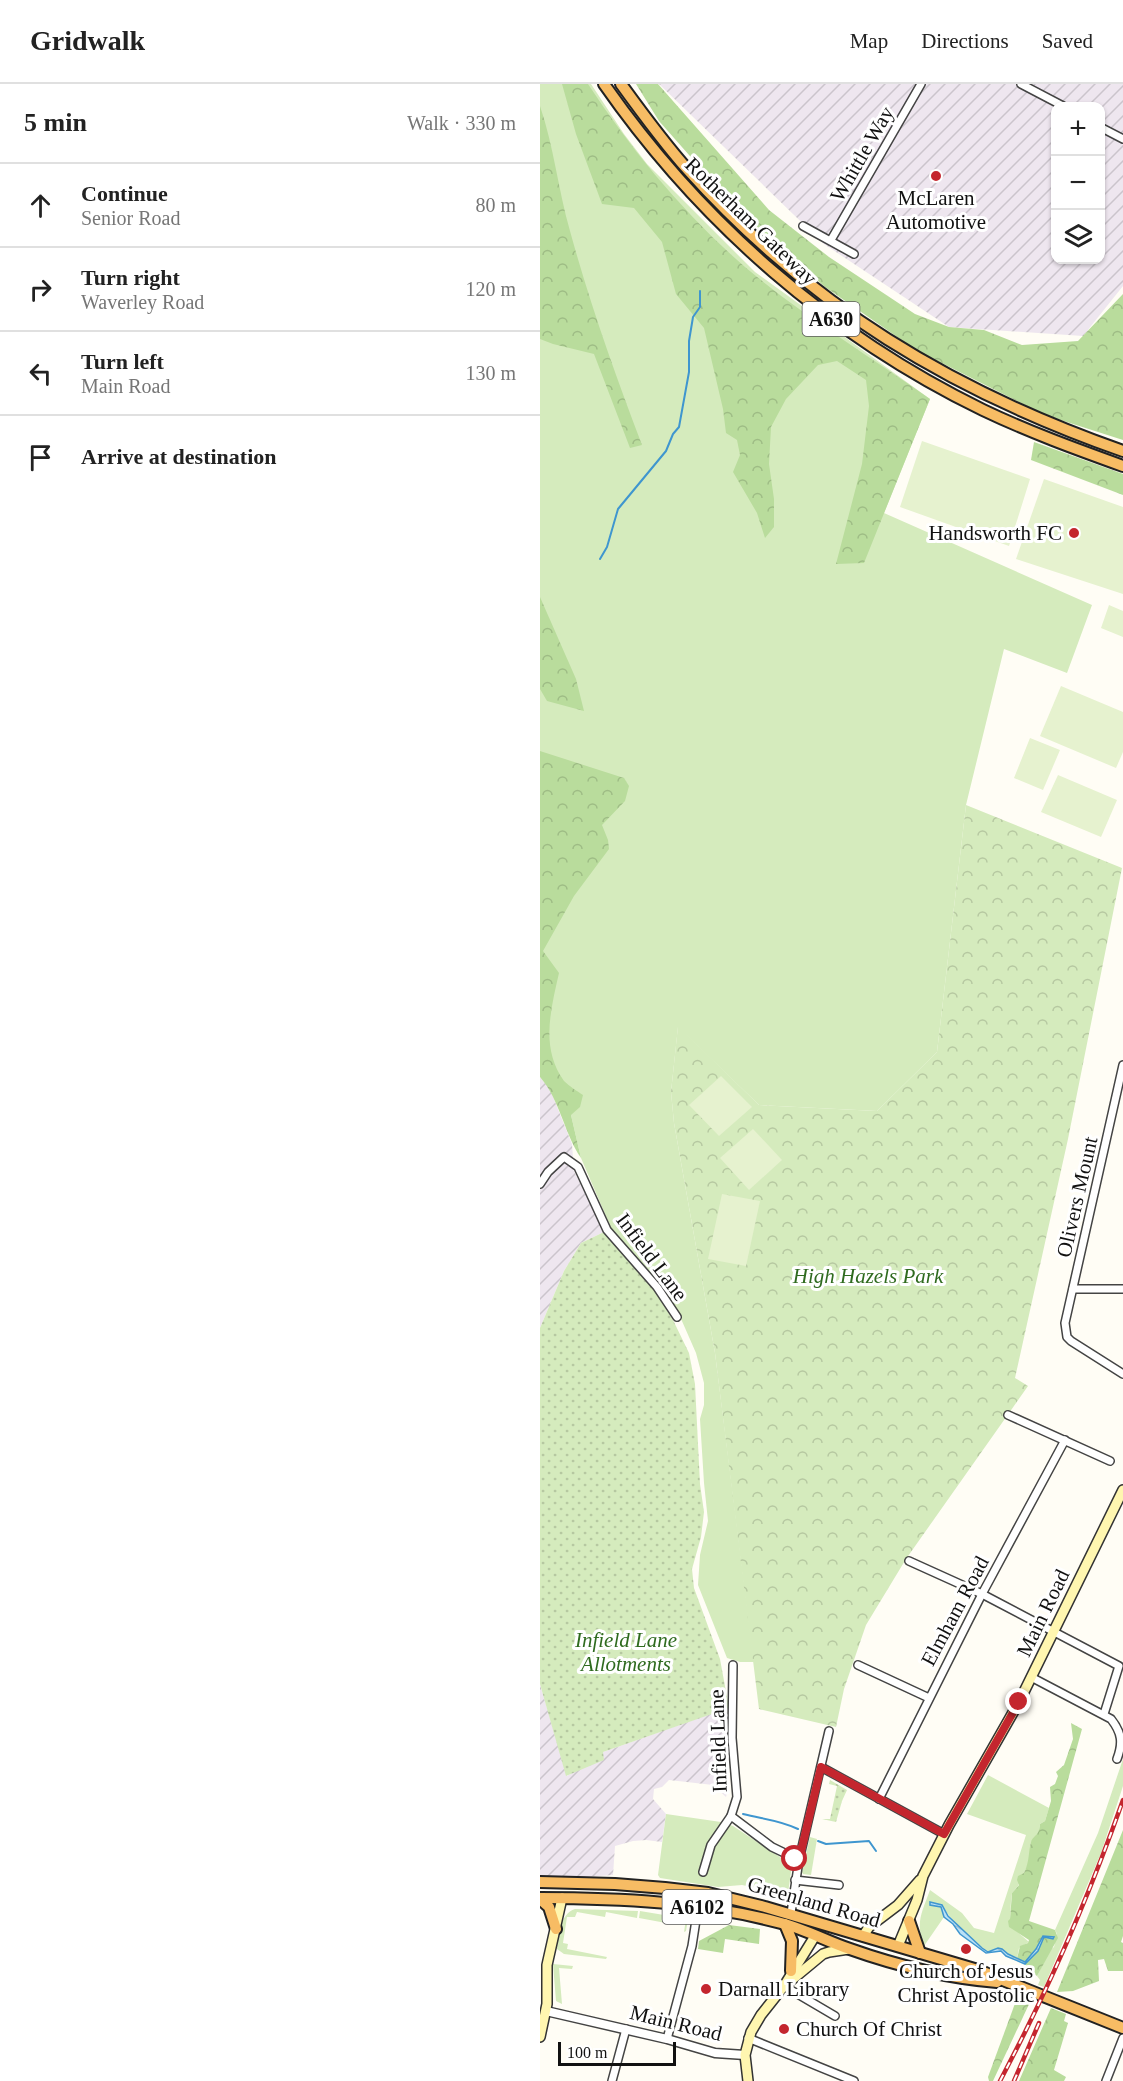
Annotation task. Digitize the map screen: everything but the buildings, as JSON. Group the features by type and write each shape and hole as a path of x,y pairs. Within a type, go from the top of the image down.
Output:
{"highway":[{"name":"Rotherham Gateway","path":"604,84 652,148 705,208 751,253 809,303 870,346 954,395 1014,425 1123,466"},
{"name":"Rotherham Gateway","path":"621,84 670,148 715,198 792,270 853,317 958,382 1022,412 1123,451"},
{"path":"540,1884 553,1888 562,1898 568,1890 581,1882"},
{"name":"Greenland Road","path":"540,1884 581,1882 627,1884 708,1893 791,1913 898,1946"},
{"path":"540,1899 549,1907 556,1929"},
{"name":"Greenland Road","path":"540,1899 630,1901 698,1907 742,1914 785,1924 879,1959"},
{"path":"909,1921 920,1953"},
{"path":"785,1924 792,1941 791,1971"},
{"path":"815,1936 824,1928 833,1926"},
{"path":"863,1936 867,1948 879,1959 888,1956 898,1946"},
{"name":"A6102","path":"898,1946 978,1970 1123,2028"},
{"name":"A6102","path":"879,1959 910,1967 1008,1983"}],"main road":[{"name":"Main Road","path":"898,1946 909,1921 923,1876 1032,1677 1123,1490"},
{"name":"Main Road","path":"863,1936 869,1927 891,1912 923,1876"},
{"path":"540,2037 547,1965 562,1898"},
{"path":"891,1912 903,1913 909,1921"},
{"name":"Main Road","path":"784,1986 791,1971 815,1936"},
{"name":"Main Road","path":"745,2055 748,2038 761,2015 784,1986 823,1954 849,1949"},
{"path":"745,2055 748,2081"}],"street":[{"name":"Whittle Way","path":"831,240 921,84"},
{"path":"1021,84 1055,102"},
{"path":"1105,129 1123,139"},
{"path":"803,226 854,254"},
{"name":"Olivers Mount","path":"1123,1065 1065,1323 1067,1337 1071,1341 1123,1374"},
{"name":"Infield Lane","path":"540,1184 548,1172 564,1157 578,1167 607,1230 657,1287 677,1317"},
{"path":"1073,1289 1123,1289"},
{"path":"1008,1414 1110,1461"},
{"name":"Elmham Road","path":"879,1799 982,1594 1065,1440"},
{"path":"909,1561 982,1594 1119,1666 1104,1714"},
{"name":"Infield Lane","path":"731,1816 737,1797 732,1738 733,1665"},
{"path":"858,1665 929,1698"},
{"path":"1032,1677 1111,1719 1119,1728 1122,1738 1117,1759"},
{"path":"791,1913 799,1860 829,1731"},
{"path":"821,1767 944,1834"},
{"path":"703,1872 711,1845 731,1816 772,1847 799,1860"},
{"path":"795,1880 839,1885"},
{"path":"667,2039 692,1946 698,1907"},
{"path":"784,1986 835,2016"},
{"name":"Main Road","path":"543,2011 667,2039 714,2053 745,2055"},
{"path":"612,2081 626,2029"},
{"path":"748,2038 854,2081"},
{"path":"1106,2081 1123,2038"}],"shaded area":[{"path":"659,84 1123,84 1123,286 1083,336 949,327 824,244"},
{"path":"540,1077 550,1089 572,1144 574,1171 604,1232 581,1243 564,1271 540,1328"},
{"path":"540,1684 567,1776 603,1752 727,1708 729,1786 726,1797 713,1785 669,1780 662,1787 654,1789 653,1799 666,1814 662,1842 633,1841 615,1846 613,1875 540,1880"}],"green space":[{"path":"540,84 591,84 647,164 755,272 930,399 884,513 1092,605 1067,673 1004,649 966,805 937,1052 877,1111 759,1105 678,1027 671,1092 674,1123 715,1353 754,1662 740,1662 727,1658 698,1585 700,1555 708,1521 700,1419 704,1405 704,1383 696,1353 678,1312 661,1288 627,1251 611,1228 581,1158 571,1115 540,1043"},
{"path":"562,84 588,84 660,181 745,267 813,319 930,399 864,563 836,564 862,464 869,406 866,380 837,361 818,365 786,399 771,427 769,464 774,499 774,527 765,538 757,513 733,472 740,455 737,440 726,433 723,409 704,328 676,294 662,242 634,208 602,204 576,134"},
{"path":"636,84 658,84 769,210 829,257 915,314 949,327 984,330 1022,345 1078,341 1123,294 1123,440 1045,415 916,350 825,287 734,206 659,121"},
{"path":"540,106 578,258 603,339 642,445 630,448 594,354 540,339"},
{"path":"922,441 1030,479 1009,546 900,507"},
{"path":"1034,442 1123,474 1123,495 1031,460"},
{"name":"Handsworth FC","path":"1044,479 1123,507 1123,594 1016,559"},
{"path":"540,597 576,679 584,711 547,701 540,689"},
{"path":"1109,605 1123,611 1123,637 1101,628"},
{"path":"1061,686 1123,712 1123,752 1116,768 1040,736"},
{"path":"1030,738 1060,750 1043,790 1014,778"},
{"path":"540,751 624,778 629,786 625,801 602,825 609,849 574,896 543,951 559,973 551,1014 552,1055 564,1081 583,1095 580,1107 571,1115 581,1158 547,1086 540,1077"},
{"path":"1058,775 1117,800 1101,837 1041,812"},
{"name":"High Hazels Park","path":"966,805 1122,868 1068,1139 1015,1378 1028,1386 906,1559 866,1625 844,1689 836,1727 759,1709 715,1353 674,1123 671,1092 678,1026 759,1105 877,1111 937,1052"},
{"path":"721,1076 752,1107 719,1136 689,1105"},
{"path":"753,1129 782,1160 749,1190 720,1158"},
{"path":"722,1194 760,1201 746,1266 708,1259"},
{"name":"Infield Lane Allotments","path":"604,1232 654,1290 673,1320 689,1353 695,1384 700,1484 704,1512 701,1537 692,1569 694,1588 720,1659 729,1708 603,1752 604,1760 566,1776 540,1684 540,1328 564,1271 581,1243"},
{"path":"1071,1723 1082,1729 1029,1921 1055,1930 1058,1938 1037,1976 1017,1959 1020,1946 1028,1943 1029,1940 1009,1927 1008,1921 1012,1893 1019,1885 1018,1876 1024,1873 1032,1839 1039,1831 1040,1824 1045,1821 1051,1801 1050,1787 1055,1784 1058,1776 1056,1772 1064,1765 1073,1739"},
{"path":"1123,1759 1123,1786 1101,1853 1044,1987 1038,1985 1040,1980 1037,1976 1050,1950 1054,1947 1057,1934 1055,1930 1098,1833"},
{"path":"988,1775 1049,1808 1045,1821 1040,1824 1039,1834 1031,1842 1029,1862 1018,1886 1012,1893 1010,1919 1014,1929 1029,1942 1019,1948 1017,1959 998,1948 991,1952 978,1945 957,1925 942,1905 930,1903 930,1905 941,1907 944,1917 924,1946 921,1938 921,1918 930,1890 962,1913 974,1928 994,1933 1026,1835 967,1814"},
{"path":"830,1780 847,1790 836,1822 822,1819 830,1819 837,1786 829,1784"},
{"path":"666,1814 721,1822 733,1826 792,1865 787,1900 778,1900 756,1888 742,1885 718,1887 660,1878 658,1875"},
{"path":"1123,1830 1123,1936 1121,1942 1123,1943 1123,1971 1108,1971 1104,1959 1098,1960 1099,1981 1073,1991 1057,1992"},
{"path":"810,1837 817,1839 811,1875 802,1872"},
{"path":"575,1909 638,1911 637,1918 606,1912 605,1917 577,1912 575,1917 567,1917 563,1943 568,1944 567,1949 607,1957 606,1959 564,1954 557,1949 563,1920"},
{"path":"640,1911 688,1919 686,1931 684,1932 686,1919 668,1916 666,1923 639,1918"},
{"path":"729,1925 760,1929 759,1944 725,1939 723,1953 698,1949 699,1941"},
{"path":"553,1964 573,1966 572,1969 559,1968 562,2004 556,2001"},
{"path":"1017,1998 1030,2002 993,2081 989,2081 988,2077"},
{"path":"1051,2008 1066,2014 1064,2021 1068,2023 1054,2070 1066,2077 1064,2081 1019,2081"}],"water":[{"path":"930,1902 942,1905 948,1916 988,1952 998,1948 1002,1949 1025,1962 1043,1936 1054,1937 1053,1939 1044,1937 1038,1951 1025,1964 1006,1956 1001,1951 986,1953 960,1934 944,1917 941,1907 930,1905"}],"waterway":[{"path":"600,559 607,547 618,509 666,451 673,434 679,427 689,372 689,341 693,317 700,307 700,291"},
{"path":"743,1814 798,1829"},
{"path":"818,1841 826,1844 869,1841 876,1851"}],"railway":[{"path":"1000,2081 1067,1943 1123,1800"},
{"path":"1014,2081 1039,2023"}],"place":[{"name":"McLaren Automotive","path":"936,176"},
{"name":"Handsworth FC","path":"1074,533"},
{"name":"Church of Jesus Christ Apostolic","path":"966,1949"},
{"name":"Darnall Library","path":"706,1989"},
{"name":"Church Of Christ","path":"784,2029"}],"route":[{"path":"795,1859 799,1860 821,1767 944,1834 1019,1702"}]}
